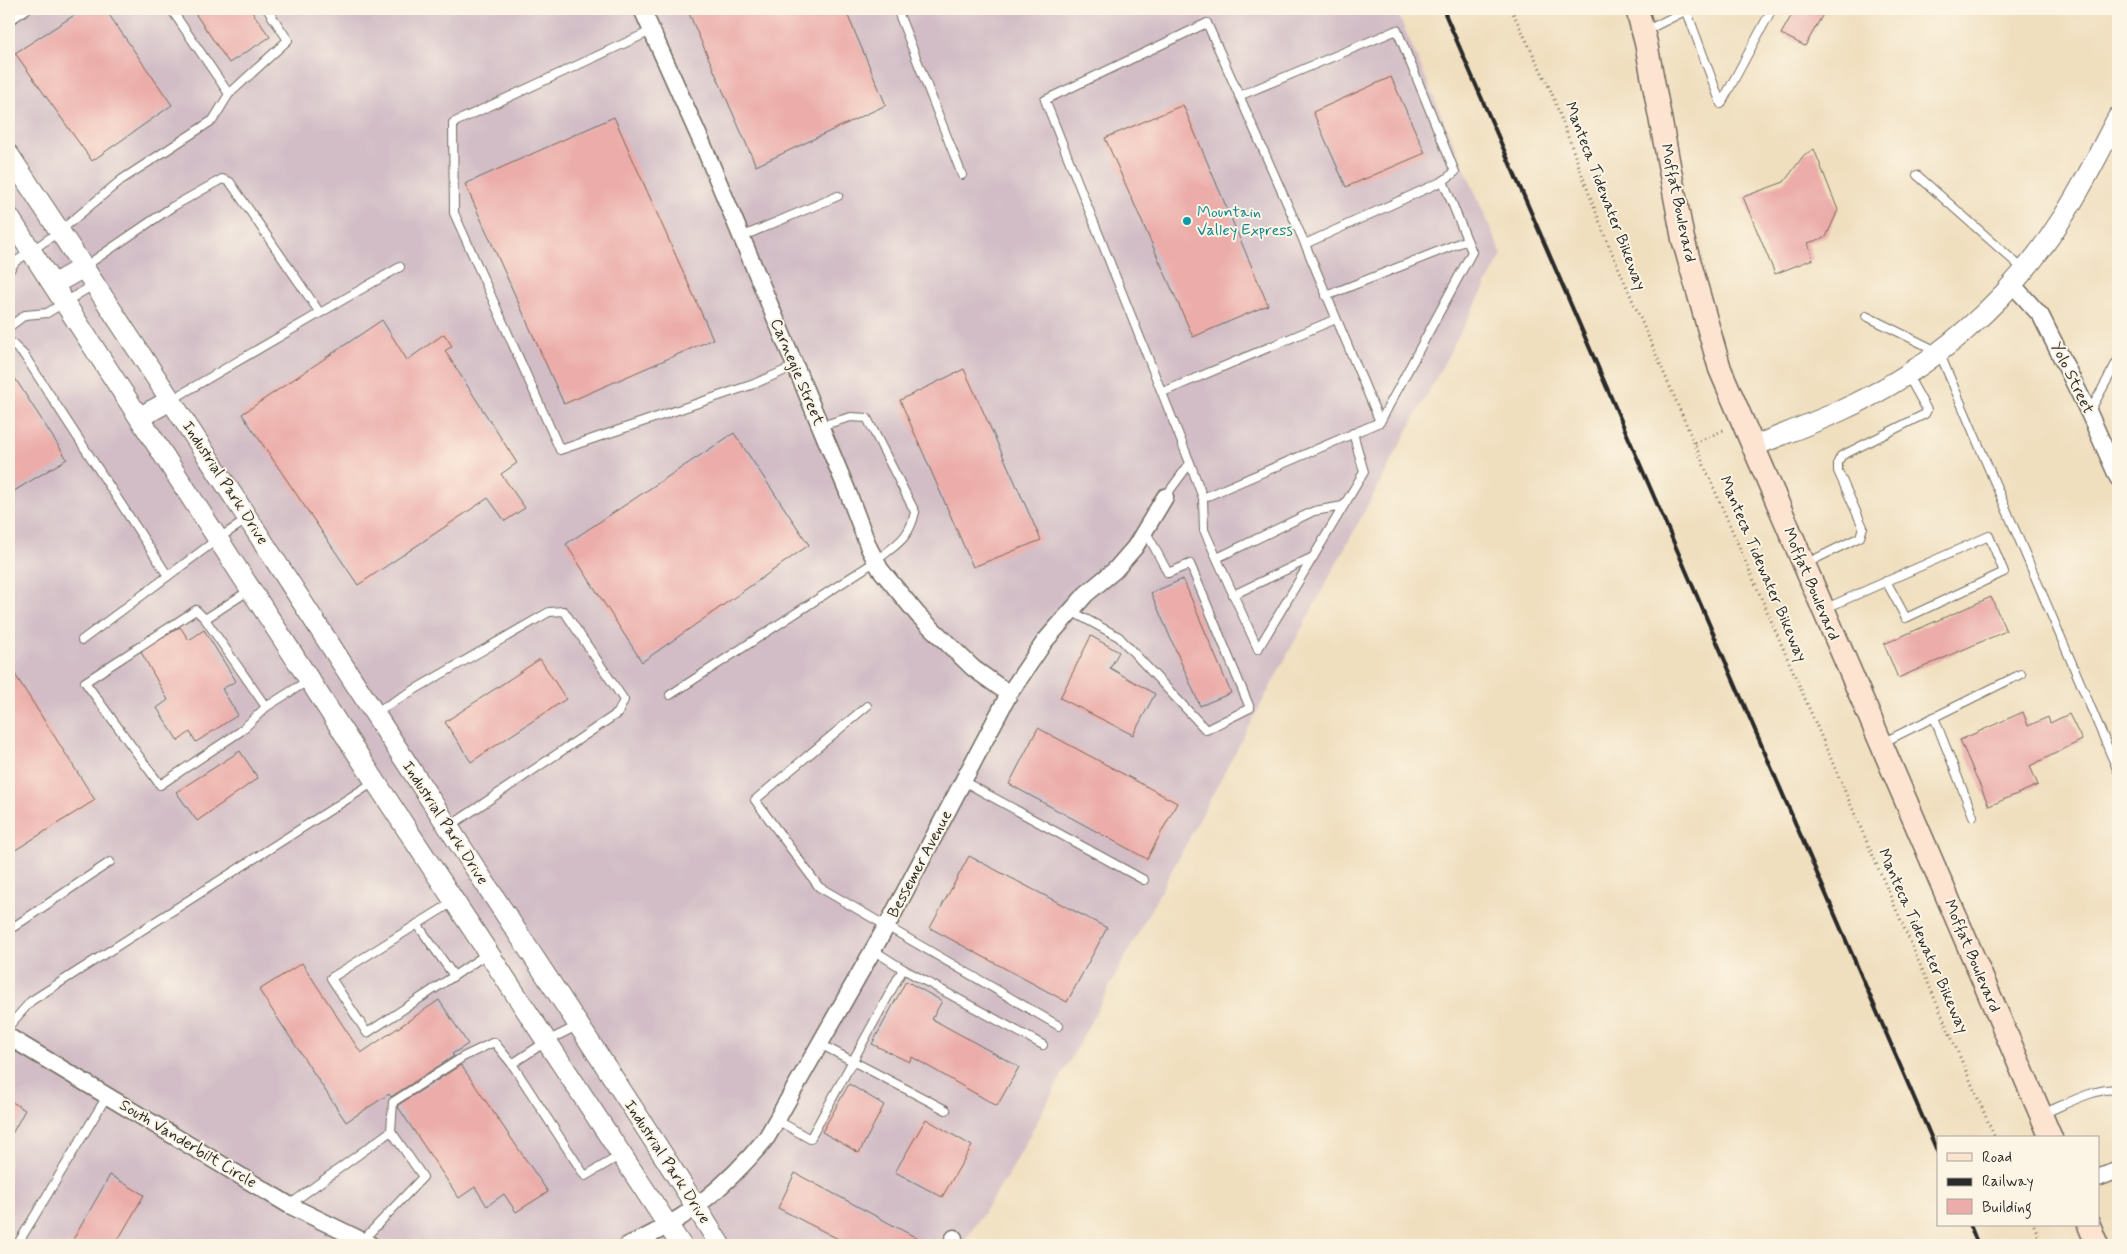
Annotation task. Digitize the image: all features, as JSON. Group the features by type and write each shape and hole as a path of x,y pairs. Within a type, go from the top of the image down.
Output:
{"main road":[{"name":"Moffat Boulevard","path":"1637,9 1644,32 1683,239 1720,369 2050,1136"},
{"path":"2088,1226 2097,1245"}],"street":[{"name":"Carnegie Street","path":"642,9 741,237 880,569 918,615 972,668 1009,694"},
{"path":"1752,447 1841,411 1907,374 1939,352 1977,321 2018,278 2063,217 2118,117"},
{"name":"Industrial Park Drive","path":"9,155 171,400 448,828 579,1025 720,1245"},
{"name":"Industrial Park Drive","path":"9,217 375,781 670,1225 681,1245"},
{"path":"54,284 84,267"},
{"name":"Yolo Street","path":"2018,278 2041,316 2089,413 2118,478"},
{"path":"140,417 171,400"},
{"name":"Bessemer Avenue","path":"670,1225 728,1181 747,1162 767,1137 874,950 1009,694 1045,641 1086,594 1114,570 1135,547 1165,497"},
{"name":"South Vanderbilt Circle","path":"9,1037 289,1206 366,1243"},
{"path":"2100,1177 2118,1170"},
{"path":"628,1245 653,1235 670,1225"}],"lane":[{"path":"9,21 27,9"},
{"path":"171,9 228,94"},
{"path":"9,271 15,262 60,231 121,180 213,120 228,94 288,40 267,9"},
{"path":"897,9 962,175"},
{"path":"1644,32 1686,10 1721,104 1772,9"},
{"path":"1353,433 1364,472 1258,649 1204,530 1203,498 1163,392 1045,100 1207,23 1305,244 1380,422"},
{"path":"1239,96 1397,30 1455,172 1443,181 1305,244"},
{"path":"651,31 453,123 454,213 560,450 754,384 795,366"},
{"path":"1917,175 2018,278"},
{"path":"84,267 172,207 222,179 230,182 320,313"},
{"path":"1203,498 1380,422 1472,252 1443,181"},
{"path":"741,237 838,196"},
{"path":"1326,296 1467,240"},
{"path":"171,400 400,267"},
{"path":"9,327 24,315 47,313 95,284"},
{"path":"1866,316 1939,352 2118,771"},
{"path":"1163,392 1336,319"},
{"path":"9,341 24,355 168,576"},
{"path":"2089,413 2118,360"},
{"path":"1804,565 1860,536 1863,532 1863,527 1838,471 1838,462 1841,456 1925,414 1927,410 1907,374"},
{"path":"670,696 876,561 906,537 912,525 915,512 867,418 851,416 820,426"},
{"path":"1165,497 1190,463"},
{"path":"1217,558 1314,511 1343,506"},
{"path":"82,640 219,538 248,519"},
{"path":"1071,611 1119,637 1206,730 1250,708 1190,564 1168,573 1145,530"},
{"path":"1822,609 1886,581 1989,536 2004,572 1906,618 1886,581"},
{"path":"1234,594 1313,557"},
{"path":"205,619 252,589"},
{"path":"266,707 205,619 196,610 85,682 160,785 241,732 266,707 310,679"},
{"path":"374,713 549,612 564,611 624,700 618,713 448,828"},
{"path":"1881,744 2021,674"},
{"path":"867,706 755,800 819,887 1059,1026"},
{"path":"1934,717 1973,816"},
{"path":"9,1026 31,1000 375,781"},
{"path":"964,781 1144,880"},
{"path":"9,930 110,862"},
{"path":"454,901 331,978 367,1033 489,953"},
{"path":"417,924 454,976"},
{"path":"874,950 903,969 1043,1045"},
{"path":"777,1120 810,1140 903,969"},
{"path":"512,1064 548,1041 579,1025"},
{"path":"366,1243 423,1177 391,1132 393,1102 463,1057 494,1042 512,1064 585,1176 622,1154"},
{"path":"820,1044 946,1110"},
{"path":"2041,1115 2085,1097 2111,1089 2118,1090"},
{"path":"17,1245 107,1096"},
{"path":"289,1206 391,1132"}],"path":[{"name":"Manteca Tidewater Bikeway","path":"1511,9 1551,91 1606,239 1995,1136"},
{"path":"1695,443 1742,421"},
{"path":"2034,1226 2042,1245"}],"shaded area":[{"path":"9,9 1396,9 1502,255 1009,1174 962,1245 9,1245"}],"building":[{"path":"84,9 105,9 172,105 92,161 15,53"},
{"path":"192,9 250,9 270,37 229,63"},
{"path":"687,9 845,9 886,105 756,166"},
{"path":"1795,9 1826,9 1805,46 1781,34"},
{"path":"1391,77 1425,153 1346,187 1313,112"},
{"name":"Mountain Valley Express","path":"1183,105 1268,305 1193,337 1105,138"},
{"path":"614,117 713,339 564,404 465,184"},
{"path":"1814,149 1838,210 1826,237 1808,243 1813,259 1775,274 1743,197 1784,182 1804,155"},
{"path":"382,320 407,360 444,334 452,346 445,351 517,463 501,474 525,508 505,521 488,498 358,585 242,414"},
{"path":"9,369 67,459 9,494"},
{"path":"964,369 1041,540 973,567 900,400"},
{"path":"734,433 809,545 642,662 566,544"},
{"path":"1183,579 1231,693 1200,706 1151,593"},
{"path":"1991,597 2006,631 1898,678 1884,644"},
{"path":"180,627 189,640 204,630 236,681 222,689 238,715 196,742 190,732 178,741 157,708 168,700 141,652"},
{"path":"1091,636 1119,652 1110,668 1155,694 1133,735 1060,698"},
{"path":"540,659 566,699 471,762 445,722"},
{"path":"9,665 95,800 9,854"},
{"path":"2023,712 2028,726 2048,717 2050,723 2069,714 2082,740 2030,766 2038,785 1989,806 1960,740"},
{"path":"1038,728 1177,803 1147,859 1009,784"},
{"path":"240,751 258,778 197,821 176,792"},
{"path":"969,856 1107,928 1067,1002 930,928"},
{"path":"302,963 361,1053 439,1000 468,1044 452,1054 454,1056 391,1097 389,1094 346,1122 259,990"},
{"path":"906,981 942,1001 932,1019 1019,1067 997,1106 912,1057 909,1062 872,1044"},
{"path":"461,1065 548,1192 516,1212 504,1194 487,1206 475,1187 459,1198 398,1107 398,1105"},
{"path":"849,1084 884,1105 859,1153 822,1132"},
{"path":"9,1100 25,1110 9,1139"},
{"path":"926,1119 972,1146 942,1197 895,1172"},
{"path":"795,1173 930,1245 850,1245 778,1208"},
{"path":"110,1175 144,1195 115,1245 70,1245"}],"railway":[{"path":"1443,9 1937,1151"},
{"path":"1970,1226 1978,1245"}],"place":[{"name":"Mountain Valley Express","path":"1187,221"}]}
